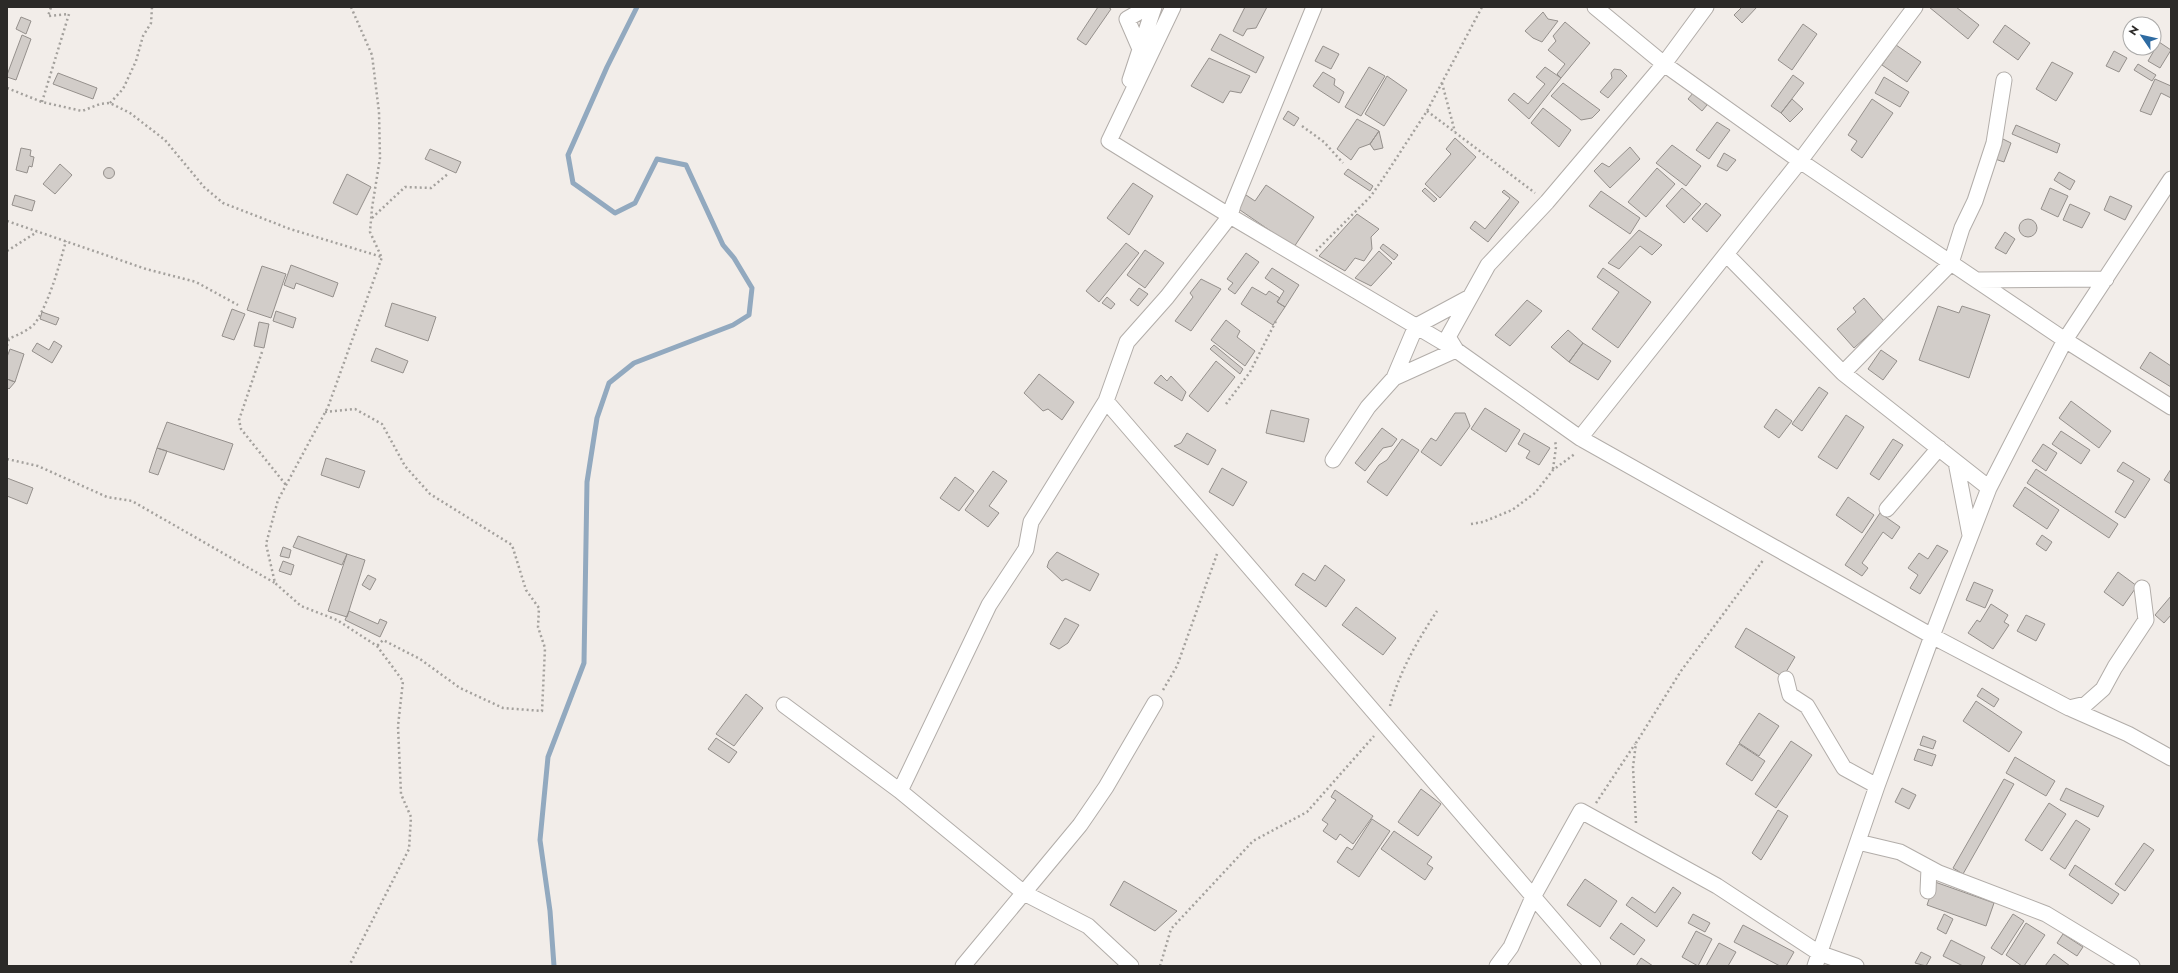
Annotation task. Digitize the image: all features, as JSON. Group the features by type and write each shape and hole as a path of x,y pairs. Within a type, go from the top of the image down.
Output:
{"street":[{"path":"1140,49 1127,19 1148,7"},
{"path":"1128,101 1126,92 1154,7"},
{"path":"1173,7 1109,141 1230,216 1456,350 1585,441 1932,636 2069,708 2128,734 2171,758"},
{"path":"900,791 989,605 1026,550 1031,522 1106,401 1127,342 1167,297 1230,216 1233,204 1314,7"},
{"path":"1595,7 1664,64 1800,161 2065,340 2171,407"},
{"path":"1456,350 1448,337 1488,265 1547,202 1664,64 1706,7"},
{"path":"1585,441 1726,254 1800,161 1915,7"},
{"path":"1843,373 1951,263 1994,143 2004,80"},
{"path":"1817,960 1877,786 1932,636 1989,488 2065,340 2171,179"},
{"path":"1726,254 1843,373 1989,488"},
{"path":"1976,280 2106,279"},
{"path":"1333,460 1368,407 1394,378 1416,326 1470,297"},
{"path":"1394,378 1456,350"},
{"path":"1106,401 1593,966"},
{"path":"1887,509 1939,448"},
{"path":"1956,462 1970,535"},
{"path":"2069,708 2086,704 2104,689 2115,667 2146,620 2142,588"},
{"path":"1786,679 1790,695 1806,706 1844,768 1877,786"},
{"path":"963,966 1080,825 1106,787 1155,703"},
{"path":"784,705 900,791 1024,893 1088,926 1131,966"},
{"path":"1497,966 1511,947 1533,897 1581,811 1717,886 1817,960 1856,966"},
{"path":"1858,842 1900,852 1939,873 2046,914 2132,966"},
{"path":"1928,891 1929,868"}],"path":[{"path":"42,102 69,14 48,16 52,7"},
{"path":"110,103 123,89 136,61 143,36 151,23 152,7"},
{"path":"275,583 266,544 278,500 321,423 328,407 382,257 370,232 380,158 379,112 372,55 351,7"},
{"path":"1309,263 1317,250 1370,196 1427,111 1482,7"},
{"path":"1442,82 1455,132"},
{"path":"7,88 42,102 82,111 100,104 110,103 130,113 165,140 204,187 223,203 290,229 382,257"},
{"path":"1427,111 1547,202"},
{"path":"1302,126 1324,142 1343,163"},
{"path":"371,218 405,188 431,188 450,174"},
{"path":"7,221 146,269 196,282 238,305"},
{"path":"7,251 38,231"},
{"path":"7,346 8,339 26,331 35,323 51,294 66,241"},
{"path":"1226,404 1250,372 1277,319"},
{"path":"262,352 239,420 241,429 286,486"},
{"path":"325,412 355,409 382,424 405,466 430,494 512,545 526,590 539,608 538,627 545,648 542,711 503,708 460,688 420,659 383,640 377,646"},
{"path":"1549,417 1556,448 1553,470"},
{"path":"1471,524 1483,522 1512,510 1535,493 1553,470 1585,441"},
{"path":"7,459 38,466 107,497 132,501 275,583 301,606 337,620 377,646 402,681 398,726 401,794 411,817 409,849 349,966"},
{"path":"1155,703 1177,666 1224,537"},
{"path":"1587,815 1636,743 1681,671 1732,605 1773,546"},
{"path":"1160,966 1171,929 1248,846 1253,841 1307,812 1385,724 1395,687 1409,654 1437,611"},
{"path":"1636,743 1633,767 1637,842"}],"building":[{"path":"1098,7 1108,7 1111,9 1086,45 1077,39"},
{"path":"1245,7 1267,7 1256,28 1247,29 1243,36 1233,31"},
{"path":"1742,7 1757,7 1742,23 1734,15"},
{"path":"1929,7 1956,7 1979,25 1968,39"},
{"path":"1543,12 1548,19 1558,21 1542,42 1533,38 1525,31"},
{"path":"21,17 31,21 26,34 16,29"},
{"path":"1565,22 1590,43 1561,78 1557,74 1565,64 1548,50 1556,41 1553,36"},
{"path":"1803,24 1817,34 1792,70 1778,60"},
{"path":"2005,25 2030,43 2018,60 1993,42"},
{"path":"1220,34 1264,57 1256,73 1211,50"},
{"path":"22,35 31,39 16,80 7,77 7,75"},
{"path":"2162,44 2171,50 2160,68 2148,61 2151,56 2162,56"},
{"path":"1896,45 1921,62 1907,82 1882,65"},
{"path":"1323,46 1339,54 1331,69 1315,61"},
{"path":"2114,51 2127,58 2119,72 2106,66"},
{"path":"1209,58 1250,76 1241,93 1230,91 1223,103 1191,86"},
{"path":"2052,62 2073,73 2056,101 2036,89"},
{"path":"2138,64 2156,75 2152,81 2134,70"},
{"path":"1369,67 1385,76 1361,116 1345,107"},
{"path":"1545,67 1561,78 1529,119 1508,100 1514,93 1528,104 1545,84 1536,77"},
{"path":"1614,69 1621,70 1627,76 1608,98 1600,92 1612,78 1611,73"},
{"path":"1323,72 1335,79 1334,85 1344,92 1339,103 1313,86"},
{"path":"58,73 97,88 93,99 53,84"},
{"path":"1793,75 1804,83 1781,113 1771,106"},
{"path":"1387,76 1407,90 1384,126 1365,114"},
{"path":"1884,77 1909,92 1900,107 1875,93"},
{"path":"2155,79 2171,86 2171,98 2161,93 2151,115 2140,111"},
{"path":"1563,83 1600,110 1592,118 1581,120 1551,96"},
{"path":"1693,93 1707,105 1702,111 1688,99"},
{"path":"1792,99 1803,109 1790,122 1781,113"},
{"path":"1872,99 1893,113 1862,158 1851,150 1857,141 1848,135"},
{"path":"1543,108 1571,130 1559,147 1531,123"},
{"path":"1288,111 1299,118 1294,126 1283,119"},
{"path":"1357,119 1379,131 1370,144 1359,148 1351,160 1337,149"},
{"path":"1717,122 1730,130 1709,159 1696,150"},
{"path":"2016,125 2060,144 2057,153 2012,134"},
{"path":"1379,131 1383,148 1374,150 1370,144"},
{"path":"1455,138 1476,157 1440,198 1425,184 1451,154 1446,149"},
{"path":"2003,139 2011,143 2004,162 1995,159"},
{"path":"1672,145 1701,166 1686,186 1656,163"},
{"path":"1630,147 1640,159 1610,188 1594,171 1602,163 1609,167"},
{"path":"21,148 31,150 30,156 34,157 32,167 29,166 27,173 16,170"},
{"path":"430,149 461,162 456,173 425,159"},
{"path":"1724,153 1736,160 1727,171 1717,166"},
{"path":"60,164 72,175 55,194 43,184"},
{"path":"109,167 113,169 115,173 113,177 109,179 105,177 103,173 105,169"},
{"path":"1657,168 1675,184 1646,217 1628,202"},
{"path":"1348,169 1373,186 1370,191 1344,174"},
{"path":"2059,172 2075,181 2070,190 2054,180"},
{"path":"347,174 371,187 357,215 333,203"},
{"path":"1133,183 1153,196 1129,235 1107,218"},
{"path":"1266,185 1314,217 1294,247 1237,208 1246,195 1255,201"},
{"path":"1425,188 1437,199 1434,202 1422,191"},
{"path":"1682,188 1701,204 1684,223 1666,206"},
{"path":"2050,188 2068,196 2058,217 2041,209"},
{"path":"1504,190 1519,202 1488,242 1470,228 1475,221 1485,229 1510,198 1502,192"},
{"path":"1601,191 1640,218 1630,234 1589,206"},
{"path":"15,195 35,201 32,211 12,205"},
{"path":"2110,196 2132,206 2125,220 2104,210"},
{"path":"1706,203 1721,215 1707,232 1692,219"},
{"path":"2070,204 2090,213 2082,228 2063,220"},
{"path":"1357,214 1379,229 1371,237 1372,249 1364,261 1355,258 1345,271 1319,256"},
{"path":"2024,219 2032,219 2037,224 2035,235 2032,237 2024,237 2019,232 2019,224"},
{"path":"1639,230 1662,245 1652,255 1640,246 1619,269 1608,263"},
{"path":"2005,232 2015,239 2006,254 1995,248"},
{"path":"1126,243 1139,253 1099,302 1086,291"},
{"path":"1383,244 1398,255 1394,260 1380,248"},
{"path":"1145,250 1164,263 1145,288 1127,275"},
{"path":"1379,251 1392,263 1371,286 1355,278"},
{"path":"1246,253 1259,262 1235,294 1228,289 1233,283 1227,279"},
{"path":"291,265 338,283 333,297 296,283 294,289 284,285"},
{"path":"262,266 286,274 271,318 247,310"},
{"path":"1272,268 1299,285 1285,307 1277,302 1284,291 1265,278"},
{"path":"1603,268 1651,302 1618,348 1592,329 1619,292 1597,277"},
{"path":"1201,279 1221,289 1191,331 1175,321 1193,297 1190,293"},
{"path":"1252,287 1266,295 1269,291 1280,298 1277,302 1285,307 1273,325 1241,304"},
{"path":"1139,288 1148,294 1138,306 1130,300"},
{"path":"1107,297 1115,304 1111,309 1102,303"},
{"path":"1864,298 1884,321 1854,348 1837,329 1856,312 1853,308"},
{"path":"1527,300 1542,311 1510,346 1495,335"},
{"path":"392,303 436,317 428,341 385,326"},
{"path":"1938,306 1959,313 1962,306 1990,315 1969,378 1919,360"},
{"path":"232,309 245,314 234,340 222,336"},
{"path":"276,311 296,318 293,328 273,321"},
{"path":"42,312 59,318 56,325 40,319"},
{"path":"1226,320 1240,331 1237,337 1255,351 1245,366 1211,340"},
{"path":"259,322 269,324 264,348 254,346"},
{"path":"1568,330 1583,343 1569,362 1551,347"},
{"path":"54,341 62,346 52,363 32,351 37,343 49,350"},
{"path":"1583,343 1611,361 1598,380 1569,362"},
{"path":"1214,345 1243,369 1240,374 1210,349"},
{"path":"376,348 408,361 403,373 371,361"},
{"path":"10,349 24,354 15,382 7,379 7,357"},
{"path":"1881,350 1897,361 1883,380 1868,369"},
{"path":"2150,352 2171,366 2171,387 2140,368"},
{"path":"1216,361 1235,377 1208,412 1189,396"},
{"path":"1039,374 1074,402 1062,420 1048,409 1043,411 1024,393"},
{"path":"1161,375 1167,381 1171,376 1186,392 1182,401 1154,383"},
{"path":"7,379 15,382 9,389 7,387"},
{"path":"1819,387 1828,393 1802,431 1792,424"},
{"path":"2071,401 2111,431 2099,448 2059,418"},
{"path":"1485,408 1520,430 1506,452 1471,429"},
{"path":"1776,409 1792,421 1779,438 1764,427"},
{"path":"1271,410 1309,419 1304,442 1266,433"},
{"path":"1455,413 1465,413 1470,426 1441,466 1421,452 1431,438 1436,441"},
{"path":"1846,415 1864,427 1837,469 1818,457"},
{"path":"167,422 233,444 224,470 157,448"},
{"path":"1382,428 1397,439 1392,446 1383,448 1365,471 1355,463"},
{"path":"2061,431 2090,450 2081,464 2052,444"},
{"path":"1187,433 1216,450 1208,465 1174,446 1181,443"},
{"path":"1524,433 1550,448 1539,465 1526,458 1530,451 1518,444"},
{"path":"1402,439 1419,450 1387,496 1367,482 1379,465 1387,460"},
{"path":"1893,439 1903,445 1879,480 1870,474"},
{"path":"2043,444 2057,453 2046,471 2032,461"},
{"path":"157,448 167,451 158,475 149,472"},
{"path":"326,458 365,471 359,488 321,475"},
{"path":"2123,462 2150,479 2125,518 2115,512 2134,481 2117,471"},
{"path":"1222,468 1247,482 1233,506 1209,492"},
{"path":"2036,469 2118,524 2109,538 2027,483"},
{"path":"2171,469 2171,484 2164,480"},
{"path":"993,471 1007,481 989,506 999,513 988,527 965,510"},
{"path":"955,477 974,491 959,511 940,498"},
{"path":"7,478 33,488 27,504 7,496"},
{"path":"2025,487 2059,510 2047,529 2013,506"},
{"path":"1848,497 1874,515 1862,533 1836,515"},
{"path":"1880,513 1900,527 1892,539 1883,532 1862,563 1868,568 1862,576 1845,565"},
{"path":"2042,535 2052,542 2046,551 2036,544"},
{"path":"298,536 347,554 342,565 293,547"},
{"path":"1937,545 1948,551 1920,594 1910,588 1918,575 1908,568 1919,553 1928,559"},
{"path":"283,547 291,550 289,558 280,556"},
{"path":"1057,552 1099,574 1090,591 1066,579 1062,581 1047,567 1049,561"},
{"path":"347,554 365,560 347,617 328,611"},
{"path":"283,561 294,565 291,575 279,571"},
{"path":"1325,565 1345,580 1326,607 1295,585 1303,573 1315,581"},
{"path":"2118,572 2137,586 2123,606 2104,592"},
{"path":"368,575 376,579 370,590 362,585"},
{"path":"1974,582 1993,590 1985,608 1966,600"},
{"path":"2171,596 2171,615 2164,623 2155,615"},
{"path":"1991,604 2008,615 2004,622 2009,625 1993,649 1968,633 1977,620 1980,622"},
{"path":"1356,607 1396,638 1383,655 1342,625"},
{"path":"349,611 378,624 380,619 387,622 380,637 345,620"},
{"path":"2026,615 2045,624 2036,641 2017,631"},
{"path":"1065,618 1079,625 1068,643 1059,649 1050,644"},
{"path":"1746,628 1795,657 1783,677 1735,647"},
{"path":"1982,688 1999,699 1994,707 1977,696"},
{"path":"746,694 763,708 734,746 716,734"},
{"path":"1976,701 2022,732 2009,752 1963,721"},
{"path":"1759,713 1779,726 1759,756 1739,743"},
{"path":"1923,736 1936,741 1933,749 1920,745"},
{"path":"716,738 737,752 729,763 708,749"},
{"path":"1791,741 1812,755 1776,808 1755,794"},
{"path":"1739,744 1765,761 1752,781 1726,764"},
{"path":"1918,749 1936,755 1932,766 1914,760"},
{"path":"2015,757 2055,781 2046,796 2006,773"},
{"path":"2004,779 2014,784 1963,874 1953,868"},
{"path":"1902,788 1916,795 1909,809 1895,802"},
{"path":"2066,788 2104,806 2098,817 2060,800"},
{"path":"1421,789 1441,804 1418,836 1398,822"},
{"path":"1335,790 1373,816 1353,844 1340,834 1336,840 1323,831 1328,824 1322,820 1336,800 1331,797"},
{"path":"2049,803 2066,814 2042,851 2025,840"},
{"path":"1778,810 1788,816 1761,860 1752,853"},
{"path":"1372,819 1390,831 1359,877 1337,862 1347,847 1352,850"},
{"path":"2076,820 2090,829 2065,869 2050,859"},
{"path":"1394,831 1432,857 1427,864 1433,868 1425,880 1381,849"},
{"path":"2144,843 2154,850 2125,891 2115,884"},
{"path":"2075,865 2119,894 2112,904 2069,875"},
{"path":"1585,879 1617,901 1600,927 1567,905"},
{"path":"1124,881 1177,911 1155,931 1110,905"},
{"path":"1935,882 1994,903 1986,926 1927,905"},
{"path":"1673,887 1681,893 1657,927 1626,905 1632,897 1655,913"},
{"path":"1693,914 1710,923 1705,932 1688,923"},
{"path":"1944,914 1953,919 1946,934 1937,929"},
{"path":"2013,914 2024,921 2002,955 1991,948"},
{"path":"1621,923 1645,940 1634,955 1610,938"},
{"path":"2026,923 2045,935 2024,966 2022,966 2006,955"},
{"path":"1743,925 1794,952 1786,966 1780,966 1734,942"},
{"path":"1696,931 1712,939 1698,966 1682,957"},
{"path":"2063,934 2083,947 2077,956 2057,943"},
{"path":"1951,940 1985,957 1981,966 1963,966 1943,956"},
{"path":"1719,943 1736,952 1728,966 1706,966"},
{"path":"1921,952 1931,957 1926,966 1915,963"},
{"path":"2054,954 2070,966 2045,966"},
{"path":"1641,958 1653,966 1636,966"}],"waterway":[{"path":"554,966 550,911 540,840 548,757 584,663 587,482 597,418 609,383 634,363 733,325 749,315 752,288 734,258 723,245 686,165 657,159 635,203 615,213 573,183 568,155 607,67 637,7"}]}
